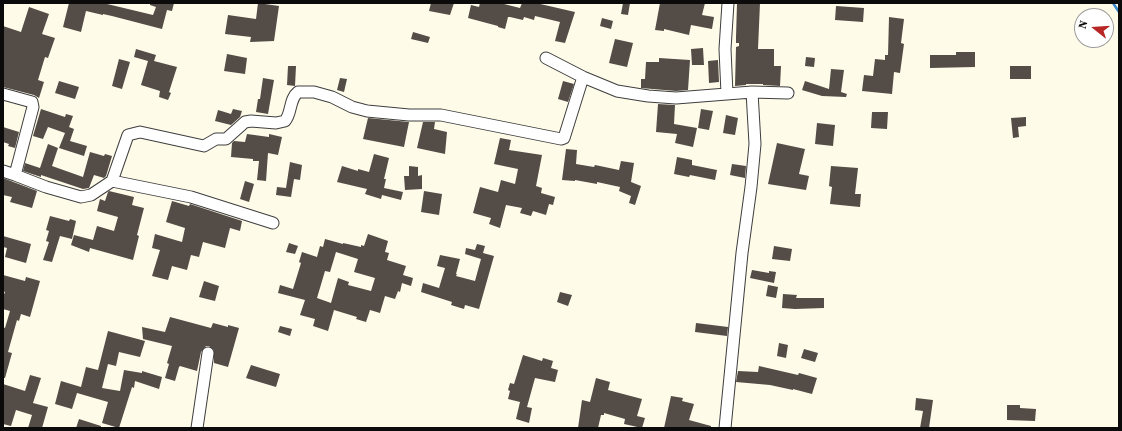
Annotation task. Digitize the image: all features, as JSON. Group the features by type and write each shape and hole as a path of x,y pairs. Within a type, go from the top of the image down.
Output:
{"street":[{"path":"727,94 725,49 728,3"},
{"path":"546,58 583,78 618,91 648,96 676,98 752,92 788,93"},
{"path":"3,171 46,187 81,197 91,195 112,181 128,135 140,132 204,146 216,139 226,139 246,122 286,122 293,98 298,92 314,92 332,97 352,107 368,111 409,115 441,115 561,139 564,138 583,78"},
{"path":"725,428 742,253 755,144 752,92"},
{"path":"3,94 32,102 33,107 15,175"},
{"path":"112,181 191,197 273,223"},
{"path":"197,428 208,353"}],"building":[{"path":"69,3 103,3 153,15 156,7 150,5 150,3 174,3 172,11 167,10 162,29 86,11 81,32 63,27"},
{"path":"258,3 279,6 274,41 250,42 251,37 225,34 228,15 256,19"},
{"path":"431,3 454,3 450,15 429,11"},
{"path":"480,3 500,3 520,8 522,3 536,3 575,12 565,43 555,41 560,22 535,16 534,20 524,17 523,20 508,17 505,29 468,18 471,5 479,7"},
{"path":"623,3 630,3 628,15 621,14"},
{"path":"660,3 705,3 702,15 714,17 712,29 691,25 689,35 664,29 664,31 655,30"},
{"path":"737,3 760,3 758,49 774,49 774,66 781,66 780,86 746,84 735,86 736,47 739,46 739,43 736,43"},
{"path":"836,6 864,8 863,22 835,20"},
{"path":"29,7 49,14 42,34 55,38 48,58 45,57 38,80 44,82 39,98 34,95 3,87 3,26 21,32"},
{"path":"889,17 904,19 901,43 904,44 900,73 894,72 892,94 862,91 864,75 873,76 875,59 885,60 885,55 888,55"},
{"path":"602,18 613,21 611,29 600,26"},
{"path":"413,32 430,37 428,43 411,39"},
{"path":"615,39 633,43 627,67 609,63"},
{"path":"703,48 704,65 692,65 691,49"},
{"path":"136,49 156,55 154,61 177,67 168,100 159,97 160,91 141,85 148,61 134,57"},
{"path":"956,52 975,52 975,67 930,68 930,55 956,55"},
{"path":"227,54 247,58 245,74 224,71"},
{"path":"806,57 815,58 814,67 805,66"},
{"path":"659,58 690,60 688,90 676,91 641,88 641,79 645,79 646,62 659,62"},
{"path":"119,59 130,62 122,89 112,86"},
{"path":"718,60 719,82 709,83 708,61"},
{"path":"288,66 296,66 295,86 287,85"},
{"path":"1010,66 1031,66 1031,79 1010,79"},
{"path":"831,69 844,70 841,92 847,94 846,97 822,96 802,90 805,81 829,89"},
{"path":"263,78 274,80 268,114 256,112 258,99 260,99"},
{"path":"340,78 347,79 344,92 337,90"},
{"path":"59,81 79,87 75,99 55,93"},
{"path":"563,81 574,84 568,102 558,99"},
{"path":"658,104 675,105 674,124 697,128 693,147 675,143 677,134 656,132"},
{"path":"41,109 65,117 66,114 73,116 69,127 74,129 70,141 87,146 84,156 59,148 65,133 48,127 43,139 33,136"},
{"path":"233,109 242,111 240,117 231,125 215,121 218,110 231,114"},
{"path":"701,109 713,111 709,130 698,128"},
{"path":"872,112 888,112 887,129 871,128"},
{"path":"726,115 738,118 735,135 723,133"},
{"path":"1026,117 1026,126 1018,127 1019,137 1013,138 1011,118"},
{"path":"368,118 409,122 404,147 363,139"},
{"path":"423,122 435,122 434,129 447,132 445,154 417,148"},
{"path":"817,123 835,125 833,146 815,144"},
{"path":"3,127 19,132 15,148 8,146 9,144 3,142"},
{"path":"247,134 269,137 269,134 282,137 278,155 268,153 266,181 257,180 259,161 231,157 232,143 234,141 245,142"},
{"path":"500,138 511,140 509,150 542,155 536,186 542,188 541,193 555,197 553,205 549,204 546,215 533,211 531,216 520,213 522,208 506,205 500,228 489,224 491,218 473,213 480,187 498,192 501,180 515,184 518,169 494,164"},
{"path":"777,143 805,149 799,174 809,176 806,190 768,184"},
{"path":"48,144 58,148 52,166 83,177 90,152 104,156 105,154 112,156 106,176 104,178 94,175 89,188 83,189 41,175 41,177 23,171 25,163 40,168"},
{"path":"566,149 577,150 576,164 594,167 595,165 619,170 621,161 634,163 631,182 641,186 635,205 629,203 631,196 619,191 620,187 597,182 597,184 575,180 562,180"},
{"path":"374,154 389,158 384,179 386,179 384,188 403,192 401,200 382,195 381,199 365,194 367,189 337,182 342,166 358,171 358,169 369,172"},
{"path":"677,157 692,160 692,165 717,170 715,180 690,175 689,177 674,174"},
{"path":"290,162 302,165 300,180 294,179 291,197 276,195 277,187 286,188"},
{"path":"732,164 746,166 745,178 730,175"},
{"path":"409,166 418,167 418,176 422,175 422,189 405,190 404,176 409,176"},
{"path":"831,166 858,168 855,194 861,194 860,207 830,204 832,187 829,186"},
{"path":"3,178 37,191 32,208 10,202 12,197 3,195"},
{"path":"245,181 254,184 249,202 240,199"},
{"path":"109,191 134,197 132,205 144,208 137,235 139,236 133,260 90,248 89,252 71,245 74,235 93,240 97,226 114,231 118,217 97,211 100,199 105,201"},
{"path":"424,191 442,194 439,215 421,212"},
{"path":"172,201 189,206 190,204 242,221 240,231 230,228 225,248 203,242 199,257 191,255 187,270 172,266 168,280 152,276 160,250 152,248 155,234 182,242 185,228 166,222"},
{"path":"50,216 69,221 70,219 76,221 72,239 60,236 52,262 43,260 49,242 46,241 49,231 46,230"},
{"path":"368,234 388,241 385,252 389,253 387,260 406,266 403,275 413,278 411,286 402,283 400,292 398,291 395,299 385,296 380,313 370,310 366,322 356,319 357,317 334,310 328,331 313,326 315,319 300,315 305,300 278,293 280,285 293,289 301,263 299,262 302,252 317,257 320,246 323,247 325,239 343,244 361,247 361,245 364,246","holes":["336,252 358,259 354,272 375,278 371,291 348,285 349,282 338,278 331,303 317,298 325,271 330,272"]},
{"path":"3,236 31,244 26,263 5,257 7,248 3,247"},
{"path":"289,243 298,246 295,254 286,252"},
{"path":"477,244 485,246 483,253 494,256 479,309 465,305 464,309 451,305 452,302 421,292 423,283 439,288 445,268 437,266 440,255 460,259 456,276 475,281 481,259 465,254 466,248 475,250"},
{"path":"774,246 792,249 790,261 772,259"},
{"path":"752,270 769,273 769,271 776,272 774,283 750,278"},
{"path":"3,275 25,281 26,277 40,281 30,317 21,314 19,321 17,320 8,352 12,353 5,378 3,378 3,327 5,328 10,311 3,309 3,297 5,292 3,291"},
{"path":"204,281 219,286 215,301 199,297"},
{"path":"768,285 778,287 776,298 766,296"},
{"path":"560,292 572,295 568,306 557,302"},
{"path":"783,294 797,295 796,298 824,298 824,308 782,308"},
{"path":"170,317 211,328 213,323 239,328 228,367 214,363 214,350 209,346 206,346 201,352 197,371 180,366 175,381 165,378 169,364 167,363 172,346 143,339 142,327 165,332"},
{"path":"696,323 728,327 727,336 695,332"},
{"path":"280,326 292,329 290,336 278,332"},
{"path":"108,331 145,341 140,357 119,352 116,366 108,364 102,388 120,391 124,370 142,373 142,371 162,377 159,389 135,381 134,388 132,387 119,428 102,423 108,402 77,393 72,409 55,404 61,381 81,387 86,367 98,370"},
{"path":"779,343 788,345 786,358 777,356"},
{"path":"804,349 818,353 815,362 801,358"},
{"path":"523,355 542,361 543,358 553,361 551,368 558,370 555,382 535,378 527,407 532,408 529,423 516,419 520,402 508,399 510,383 514,384"},
{"path":"251,365 280,374 276,387 246,378"},
{"path":"759,366 798,375 799,373 817,378 812,394 770,385 736,382 738,371 758,372"},
{"path":"30,375 41,378 33,403 48,407 42,428 28,428 32,415 16,410 11,426 3,424 3,384 25,391"},
{"path":"596,378 610,382 608,390 642,399 637,416 645,418 642,428 624,424 625,419 604,413 604,415 601,415 598,428 578,428 582,400 590,402"},
{"path":"671,396 683,398 682,401 694,404 689,420 711,426 711,428 664,428"},
{"path":"916,398 933,400 929,428 920,428 923,411 915,410"},
{"path":"1007,405 1020,405 1020,408 1036,409 1035,421 1007,420"},
{"path":"79,419 101,426 101,428 76,428"}],"waterway":[{"path":"1113,3 1119,12"}]}
